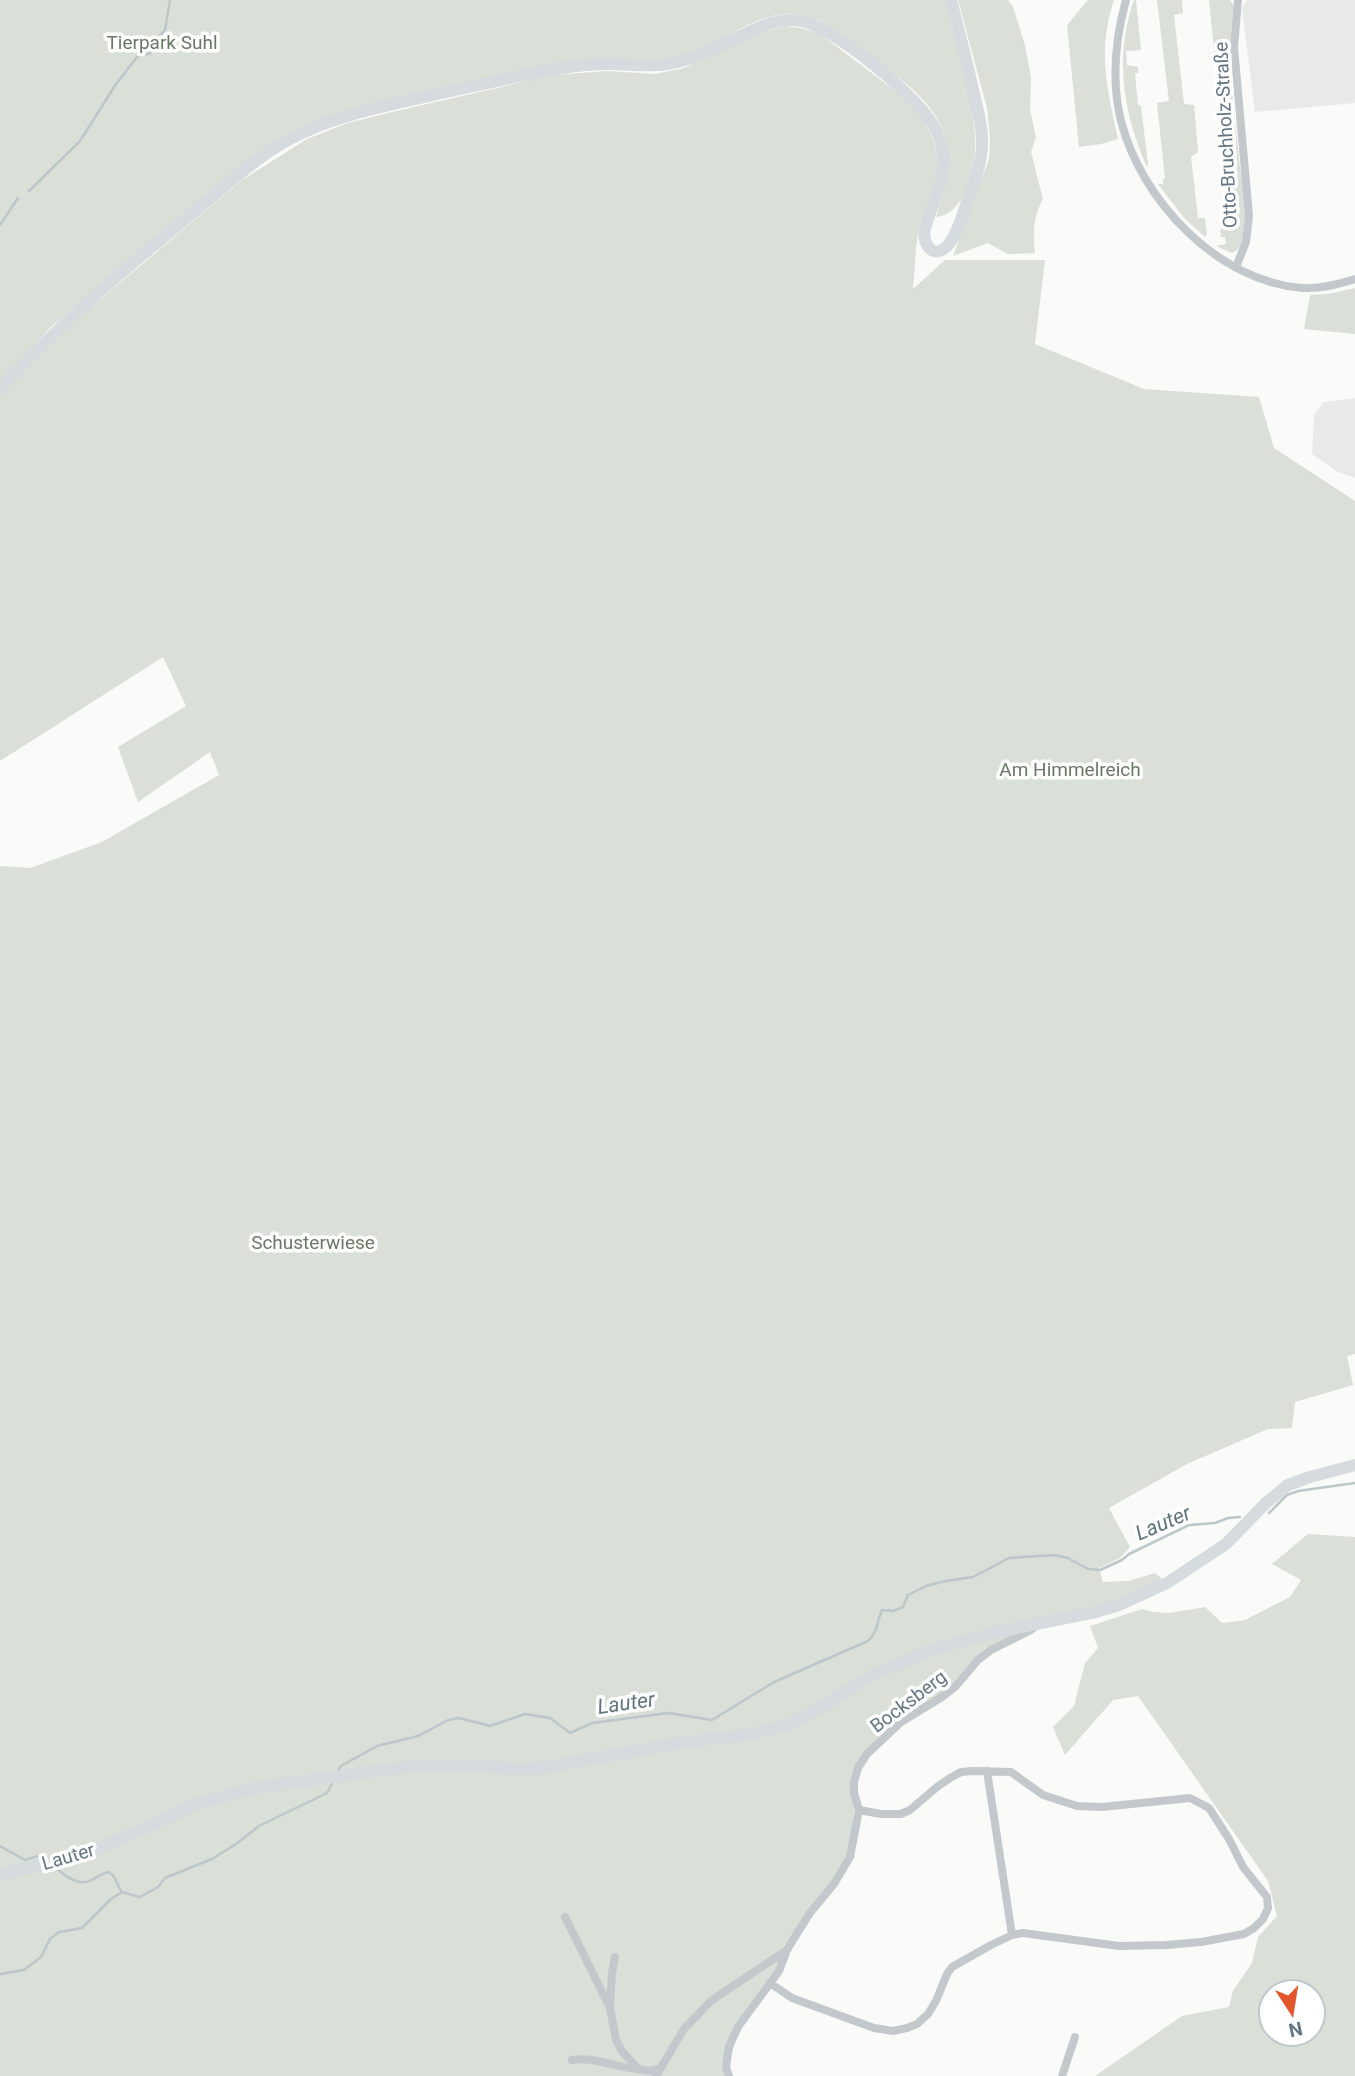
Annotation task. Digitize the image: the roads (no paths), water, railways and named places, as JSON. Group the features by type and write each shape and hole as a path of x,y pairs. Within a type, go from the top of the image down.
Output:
{"main road":[{"path":"0,389 61,326 180,224 262,157 290,138 344,117 556,69 610,64 657,65 682,61 776,21 806,22 836,36 908,95 926,114 934,126 942,148 943,170 924,238 928,249 940,251 951,242 957,228 976,175 982,146 977,105 951,0"},
{"name":"Lauter","path":"0,1875 86,1853 196,1804 254,1788 420,1766 542,1768 788,1725 872,1675 934,1649 1041,1622 1096,1612 1147,1594 1226,1544 1281,1490 1310,1477 1355,1465"}],"street":[{"path":"1126,0 1117,40 1115,75 1122,122 1133,154 1163,206 1205,247 1258,278 1303,288 1331,286 1355,279"},
{"name":"Otto-Bruchholz-Straße","path":"1236,267 1246,242 1249,216 1234,47 1238,0"},
{"name":"Bocksberg","path":"729,2076 726,2067 729,2047 738,2027 779,1971 787,1950 810,1913 834,1884 850,1857 859,1810 854,1782 858,1768 867,1754 901,1722 956,1686 984,1655 1041,1622"},
{"path":"770,1983 792,1998 874,2028 892,2031 917,2024 928,2014 952,1967 1012,1935 1023,1933 1119,1946 1201,1942 1244,1934 1263,1919 1268,1908 1267,1897 1243,1867 1217,1818 1209,1808 1190,1798 1077,1807 1043,1795 1012,1772 988,1771 961,1772 901,1814 859,1810"},
{"path":"988,1771 1012,1935"},
{"path":"565,1917 610,2008"},
{"path":"572,2060 583,2058 658,2073 684,2029 712,2000 787,1950"},
{"path":"615,1957 610,2008 616,2039 622,2051 638,2069"},
{"path":"1062,2076 1075,2037"}],"waterway":[{"path":"29,191 80,141 116,84 137,57 150,53 158,46 158,38 165,30 170,0"},
{"path":"0,225 18,198"},
{"name":"Lauter","path":"1269,1513 1287,1495 1298,1491 1355,1483"},
{"name":"Lauter","path":"337,1773 341,1766 377,1746 418,1736 448,1720 459,1718 490,1726 525,1714 550,1718 570,1733 592,1723 668,1713 712,1720 774,1682 868,1641 876,1630 882,1610 893,1611 903,1607 908,1595 926,1586 973,1577 1009,1558 1054,1555 1068,1558 1088,1569 1100,1570 1189,1525 1240,1517"},
{"name":"Lauter","path":"0,1974 24,1970 41,1957 50,1939 59,1932 82,1928 111,1899 122,1892 140,1897 158,1887 165,1878 212,1859 259,1826 327,1793 333,1782"},
{"path":"0,1846 25,1860 44,1854"},
{"path":"55,1867 67,1877 82,1882 108,1872 113,1875 121,1891"}],"park label":[{"name":"Tierpark Suhl","path":"162,42"},
{"name":"Am Himmelreich","path":"1070,769"},
{"name":"Schusterwiese","path":"313,1242"}]}
